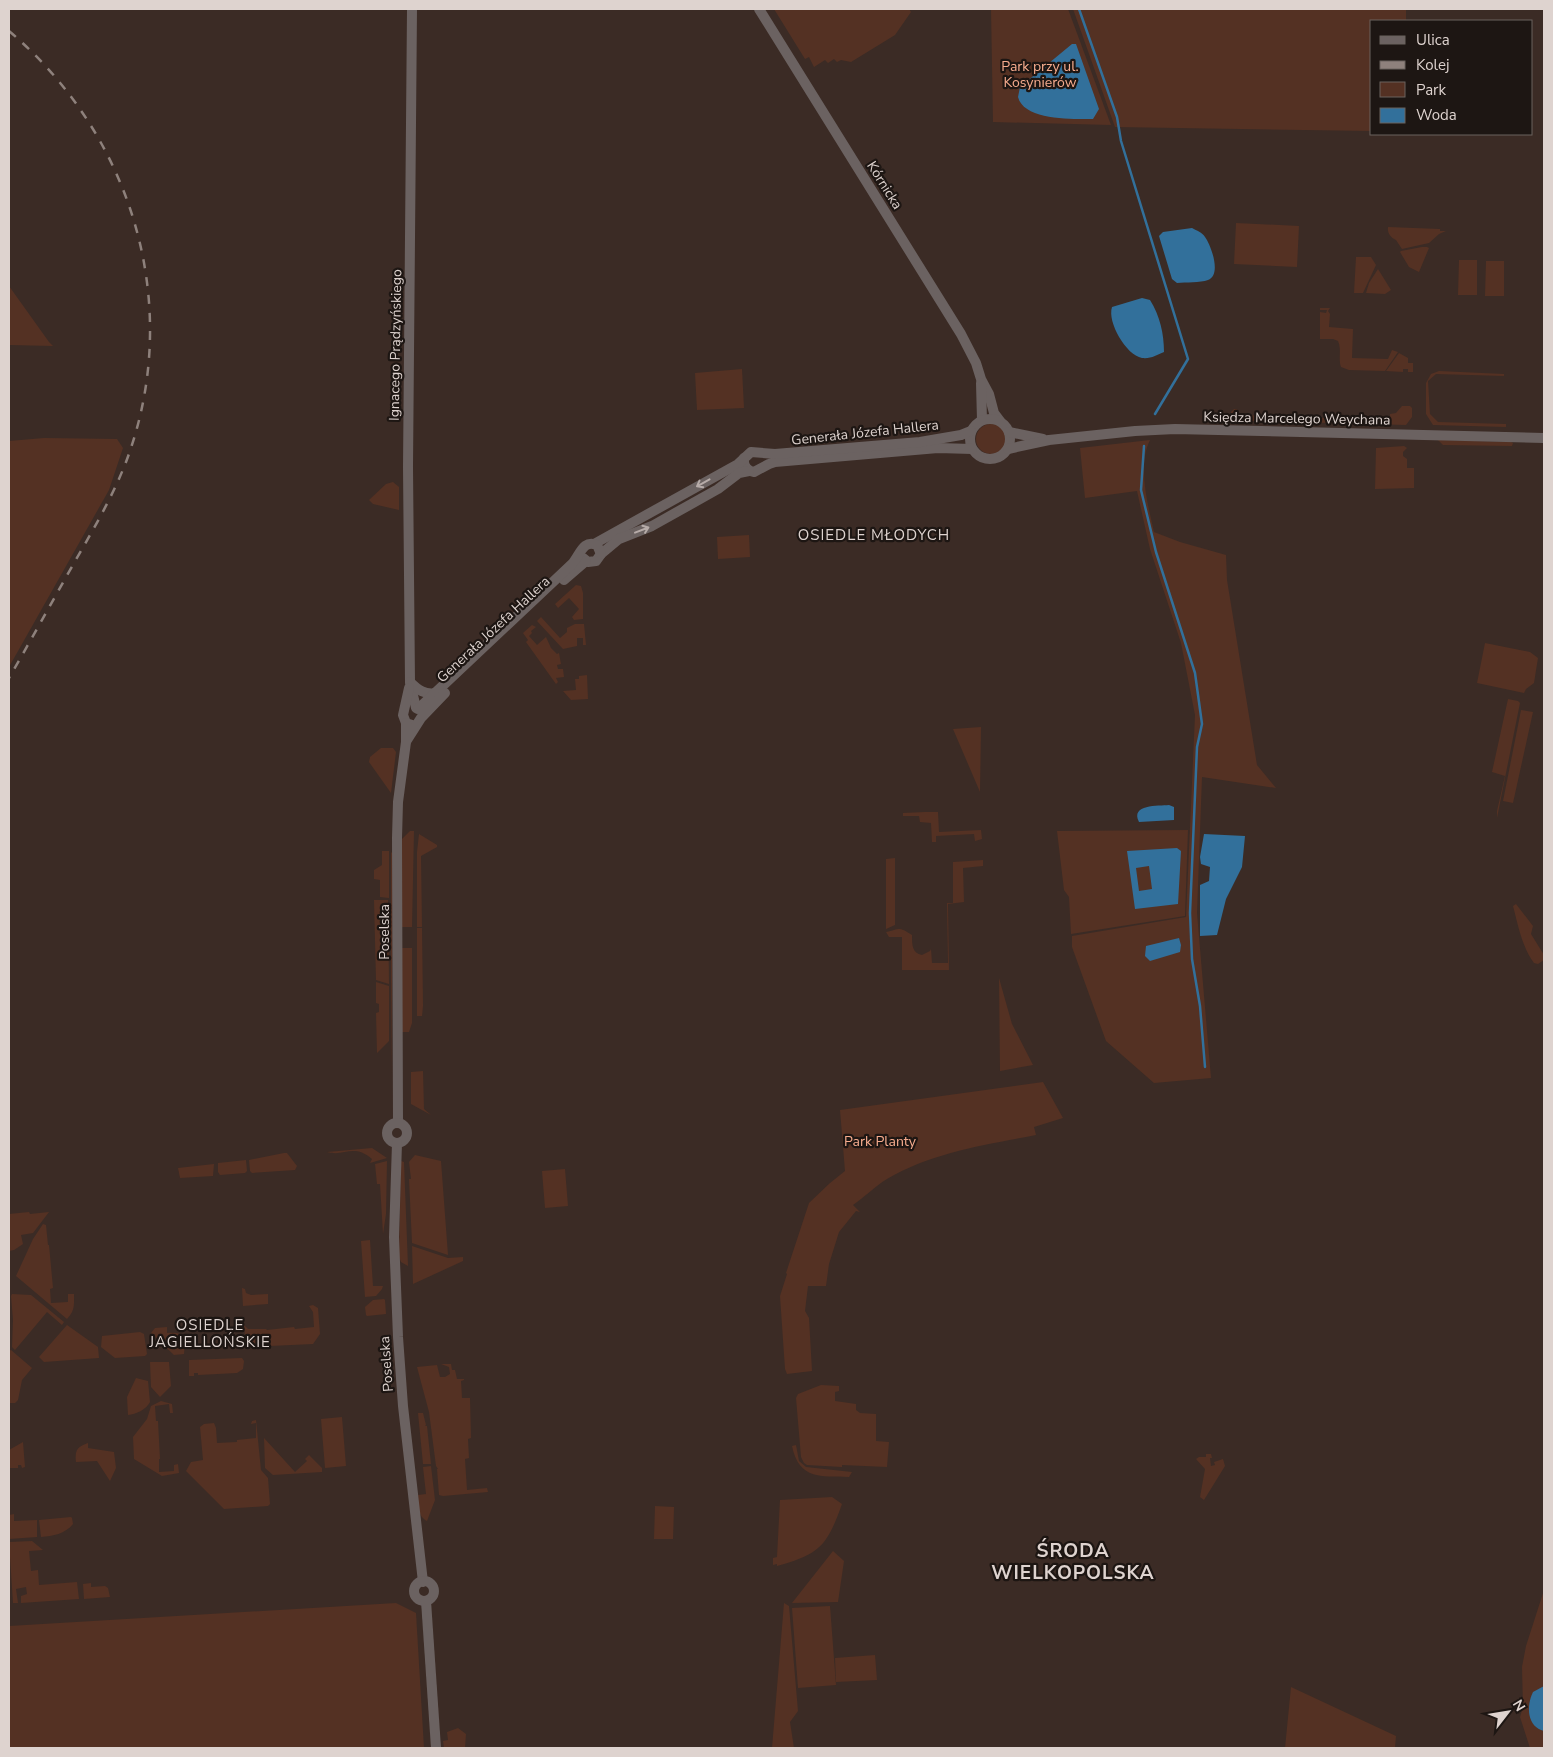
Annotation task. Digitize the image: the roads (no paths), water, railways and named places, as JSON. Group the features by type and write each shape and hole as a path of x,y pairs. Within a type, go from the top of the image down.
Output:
{"street":[{"name":"Ignacego Prądzyńskiego","path":"406,723 403,715 410,682 408,467 412,9"},
{"name":"Kórnicka","path":"759,9 952,319 971,353 981,380 989,394 994,413 1000,421"},
{"name":"Kórnicka","path":"981,380 982,420"},
{"path":"991,418 1000,421 1010,432 1008,449 1002,456 990,459 978,455 972,449 971,431 982,420 991,418"},
{"name":"Księdza Marcelego Weychana","path":"1008,449 1049,440 1175,429 1544,438"},
{"name":"Generała Józefa Hallera","path":"761,453 775,454 920,442 961,435 971,431"},
{"name":"Księdza Marcelego Weychana","path":"1010,432 1049,440"},
{"name":"Generała Józefa Hallera","path":"763,467 775,462 820,458 938,448 972,449"},
{"path":"751,452 761,453 765,460 763,467 758,471 749,470 739,473 718,489 652,526 619,539 601,554 596,561 584,557 585,545 594,544 732,467 751,452"},
{"path":"744,458 744,464 749,470"},
{"path":"594,544 599,548 601,554"},
{"name":"Generała Józefa Hallera","path":"418,714 436,693 561,574 584,557"},
{"name":"Generała Józefa Hallera","path":"418,714 445,693 584,557"},
{"name":"Ignacego Prądzyńskiego","path":"410,682 418,714"},
{"name":"Generała Józefa Hallera","path":"410,682 422,692 436,693"},
{"path":"405,710 410,707 418,714 411,725 406,723"},
{"name":"Poselska","path":"406,742 418,714"},
{"name":"Poselska","path":"406,723 406,742 398,802 397,838 398,1123 404,1125 407,1134 405,1139 397,1142 394,1236 403,1406 422,1582 417,1585 414,1591 418,1599 426,1601 436,1748"}],"water":[{"path":"1072,44 1076,44 1099,109 1093,119 1051,117 1030,111 1022,105 1018,97 1020,87"},
{"path":"1192,228 1202,234 1207,241 1214,260 1214,272 1212,277 1205,281 1177,283 1172,279 1159,236 1163,232"},
{"path":"1142,298 1150,300 1156,312 1161,325 1164,345 1164,352 1145,358 1136,356 1124,344 1115,329 1111,313 1112,307"},
{"path":"1169,805 1174,807 1174,820 1139,822 1137,816 1138,812 1142,809 1152,806"},
{"path":"1204,834 1245,836 1242,867 1226,899 1217,935 1200,936 1200,885 1209,881 1210,867 1201,864 1200,857"},
{"path":"1177,848 1181,851 1178,904 1135,909 1127,851","holes":["1149,866 1152,889 1139,891 1136,868"]},
{"path":"1179,938 1180,952 1150,961 1145,956 1146,946"},
{"path":"1544,1686 1544,1731 1538,1729 1531,1721 1529,1703 1533,1692"}],"waterway":[{"path":"1079,9 1117,117 1121,141 1188,359 1155,414"},
{"path":"1144,446 1141,490 1156,552 1195,673 1202,724 1197,747 1190,913 1192,959 1200,1006 1205,1067"}],"railway":[{"path":"9,31 52,74 88,121 116,173 136,228 147,286 150,345 143,404 121,475 95,526 9,678"}],"district":[{"name":"OSIEDLE MŁODYCH","path":"874,535"},
{"name":"OSIEDLE JAGIELLOŃSKIE","path":"210,1334"},
{"name":"ŚRODA WIELKOPOLSKA","path":"1073,1561"}],"park label":[{"name":"Park przy ul. Kosynierów","path":"1040,74"},
{"name":"Park Planty","path":"880,1141"}]}
